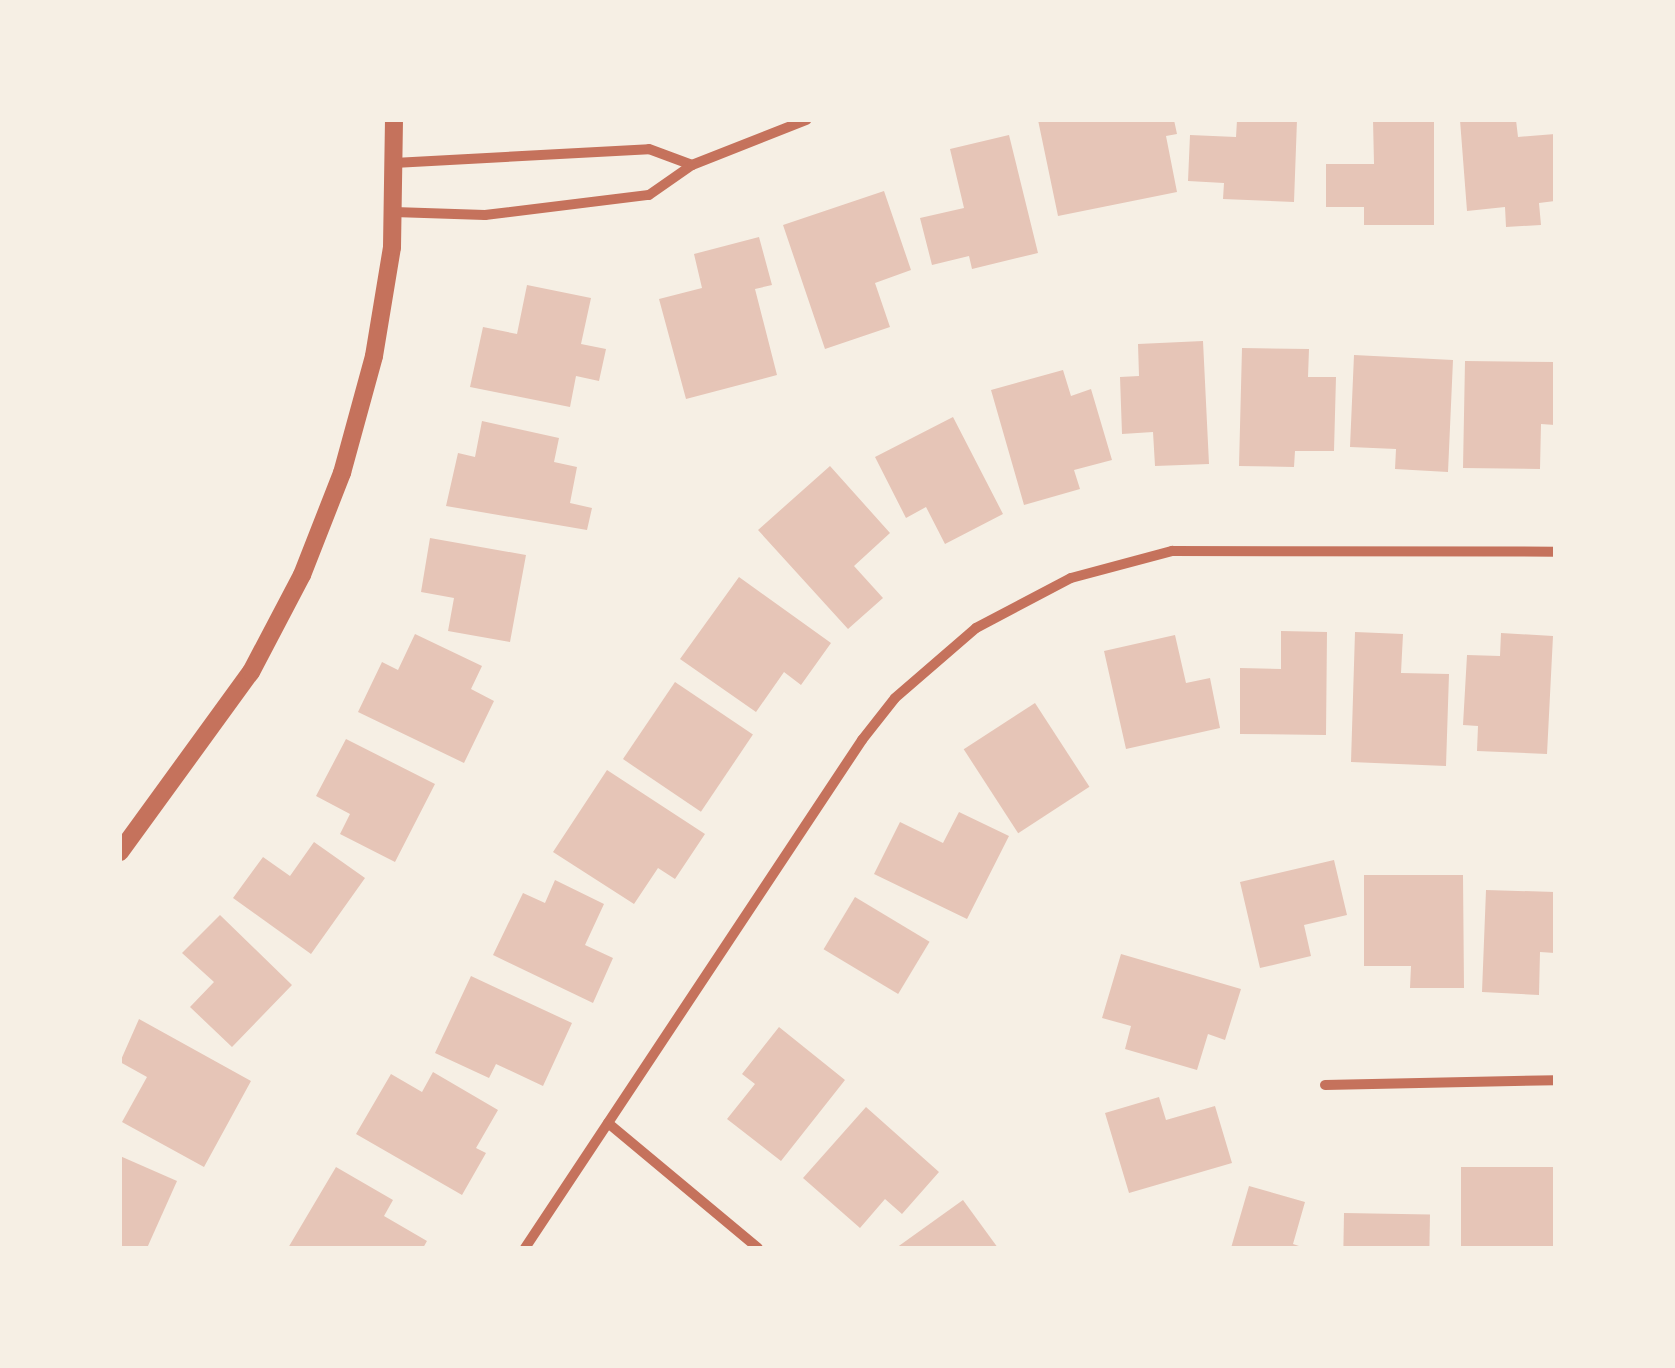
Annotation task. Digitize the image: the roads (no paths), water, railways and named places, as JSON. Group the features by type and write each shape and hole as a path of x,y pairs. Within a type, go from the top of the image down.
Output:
{"street":[{"path":"120,852 251,672 302,575 342,473 374,356 394,212 394,120"},
{"path":"394,212 486,215 580,207 649,195 692,165 806,120"},
{"path":"394,163 649,149 692,165"},
{"path":"525,1248 862,740 895,698 976,628 1070,578 1172,550 1555,552"},
{"path":"1325,1085 1555,1080"},
{"path":"608,1123 758,1248"}]}
